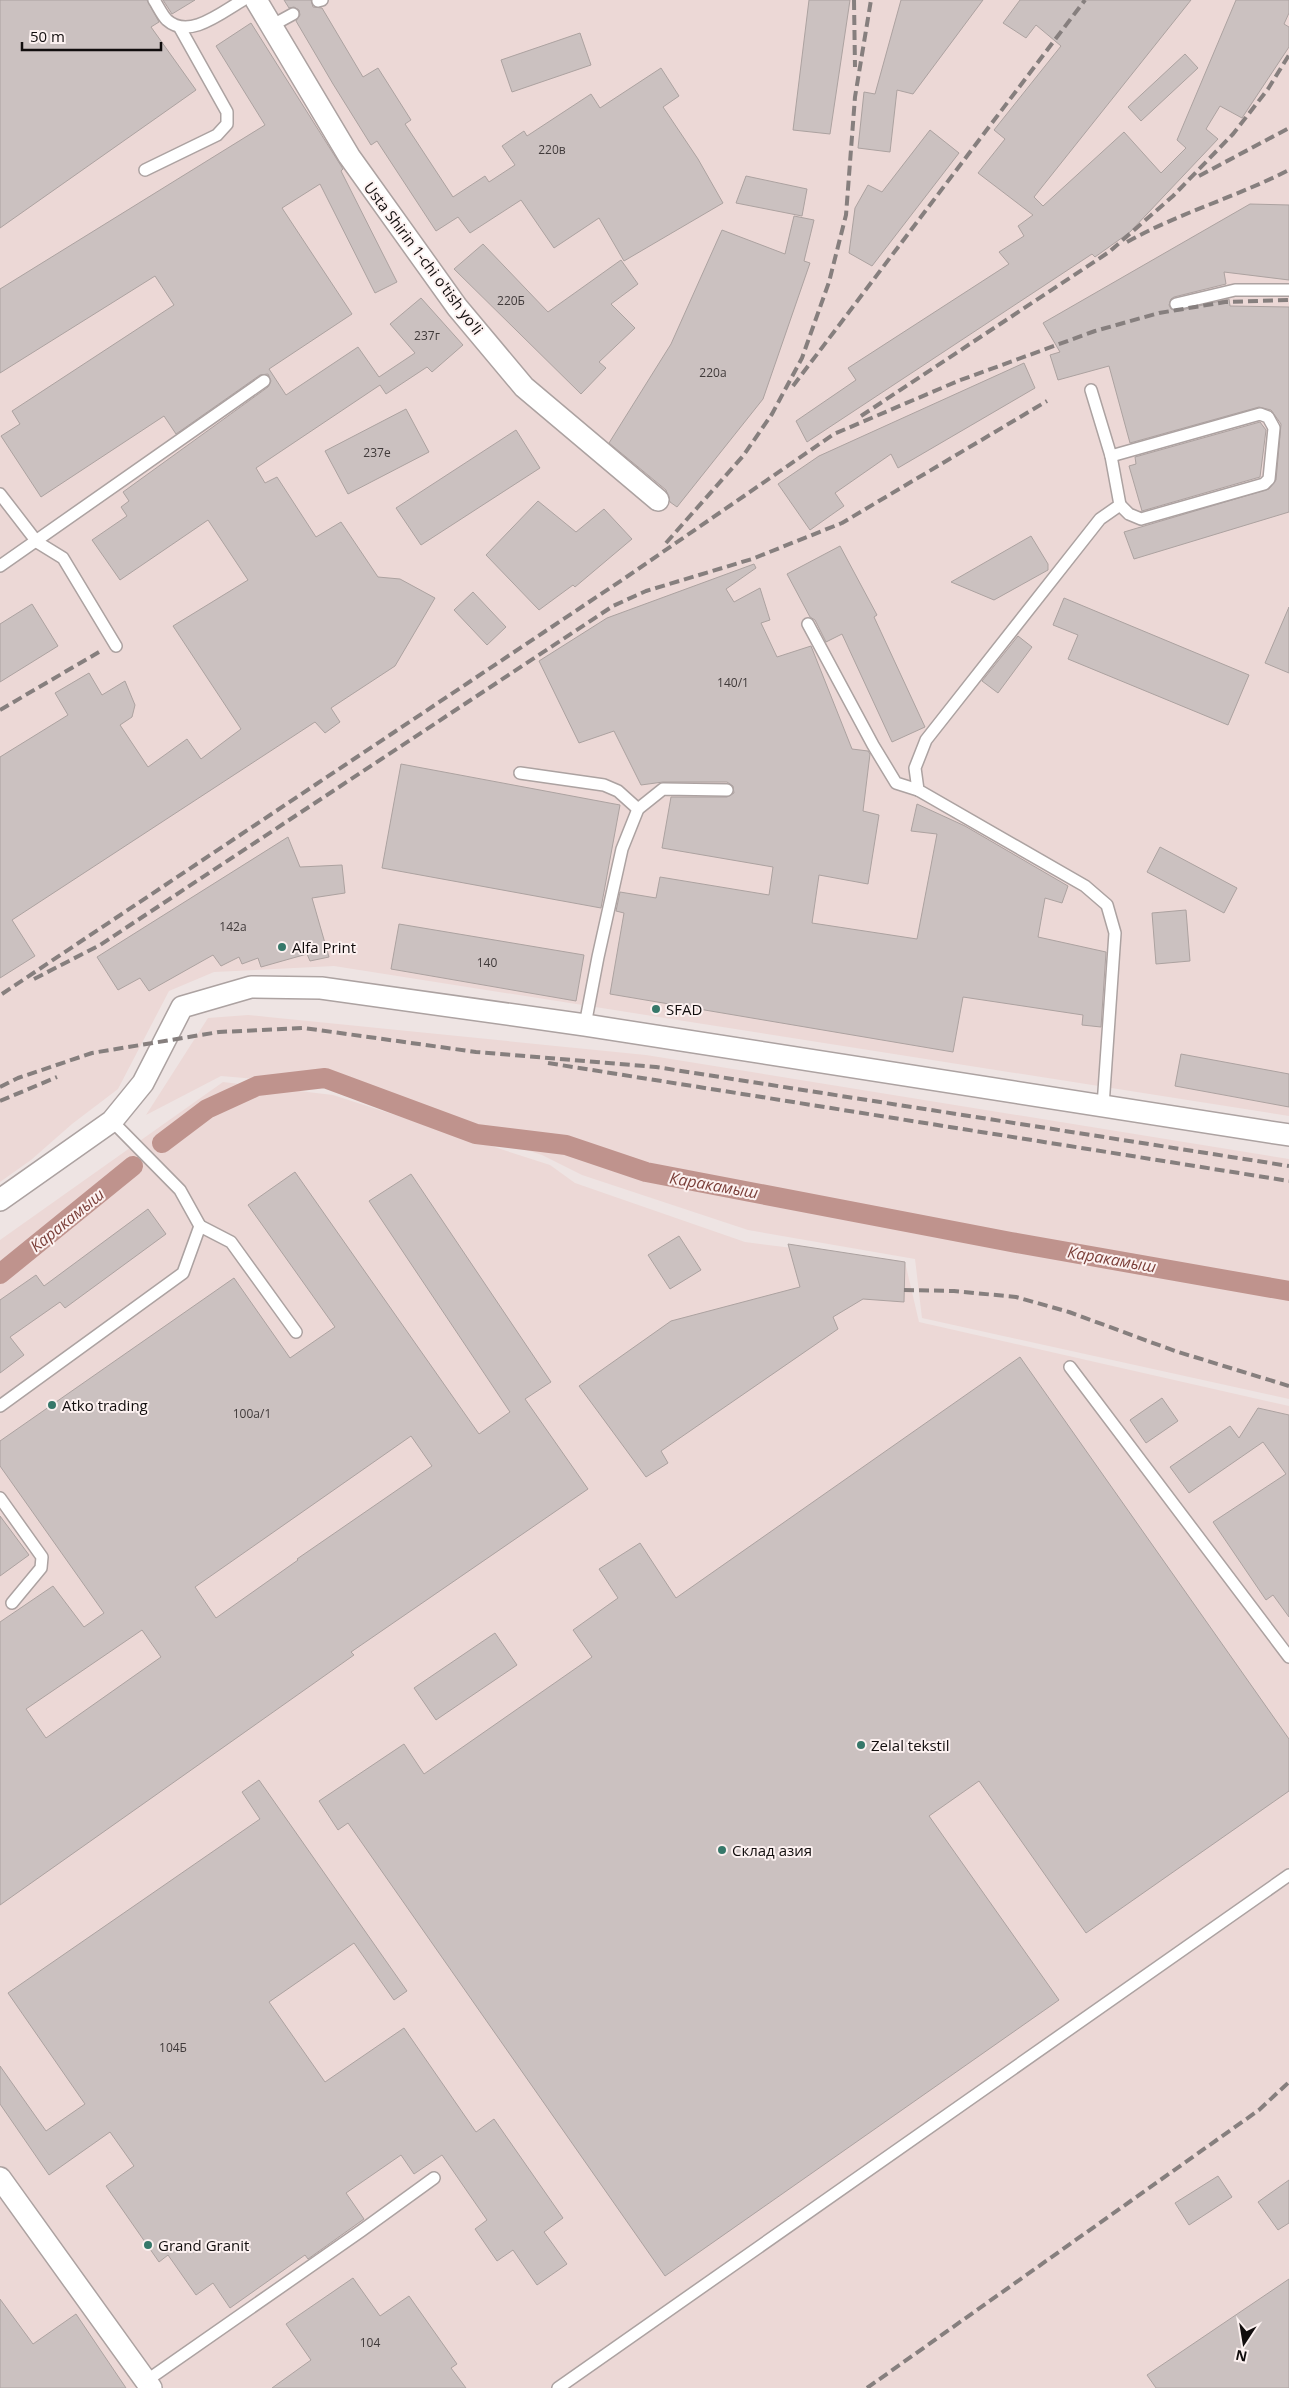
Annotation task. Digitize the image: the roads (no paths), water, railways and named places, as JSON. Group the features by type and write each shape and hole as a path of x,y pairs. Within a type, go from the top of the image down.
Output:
{"street":[{"name":"Usta Shirin 1-chi o'tish yo'li","path":"256,0 349,156 456,307 524,387 658,500"},
{"path":"0,1200 112,1121 143,1083 182,1007 251,987 321,988 585,1025 1289,1135"},
{"path":"0,2178 149,2384"}],"lane":[{"path":"154,0 166,20 180,28 193,28 243,0"},
{"path":"271,26 293,14"},
{"path":"145,170 217,135 227,124 227,112 180,28"},
{"path":"1176,304 1234,290 1289,290"},
{"path":"0,566 37,542 264,381"},
{"path":"1091,390 1111,456 1120,505 1129,514 1141,519 1264,484 1269,479 1274,428 1268,417 1260,414 1111,456"},
{"path":"0,494 37,542 63,558 116,646"},
{"path":"918,790 915,768 926,740 1100,519 1120,505"},
{"path":"808,624 896,784 918,790 1085,886 1106,906 1115,933 1103,1106"},
{"path":"520,773 604,785 618,791 638,808"},
{"path":"585,1025 622,849 638,808 663,789 727,790"},
{"path":"112,1121 180,1190 200,1226 231,1242 296,1332"},
{"path":"0,1406 183,1273 200,1226"},
{"path":"1070,1366 1289,1657"},
{"path":"0,1498 42,1557 41,1568 12,1603"},
{"path":"558,2388 1289,1875"},
{"path":"149,2384 434,2178"}],"waterway":[{"name":"Каракамыш","path":"162,1143 207,1109 257,1086 325,1078 476,1134 566,1145 646,1172 1011,1242 1289,1291"},
{"name":"Каракамыш","path":"0,1274 133,1166"}],"railway":[{"path":"854,0 855,67"},
{"path":"666,543 743,456 772,414 802,358 829,282 846,215 855,97 871,0"},
{"path":"793,386 1085,0"},
{"path":"861,416 1109,252 1173,196 1233,134 1268,89 1289,55"},
{"path":"1199,176 1289,128"},
{"path":"1127,242 1167,222 1249,189 1289,170"},
{"path":"2,994 625,578 834,434 958,381 1095,331 1159,313 1225,302 1289,300"},
{"path":"34,979 100,945 613,606 646,591 752,559 842,523 1047,401"},
{"path":"0,710 99,652"},
{"path":"0,1087 18,1078 92,1053 219,1032 304,1028 476,1052 656,1067 1289,1166"},
{"path":"548,1063 1289,1181"},
{"path":"0,1101 57,1077"},
{"path":"904,1290 954,1291 1016,1297 1069,1312 1175,1351 1289,1386"},
{"path":"867,2388 1259,2110 1289,2082"}],"place":[{"name":"Alfa Print","path":"282,947"},
{"name":"SFAD","path":"656,1009"},
{"name":"Atko trading","path":"52,1405"},
{"name":"Zelal tekstil","path":"861,1745"},
{"name":"Склад азия","path":"722,1850"},
{"name":"Grand Granit","path":"148,2245"}]}
